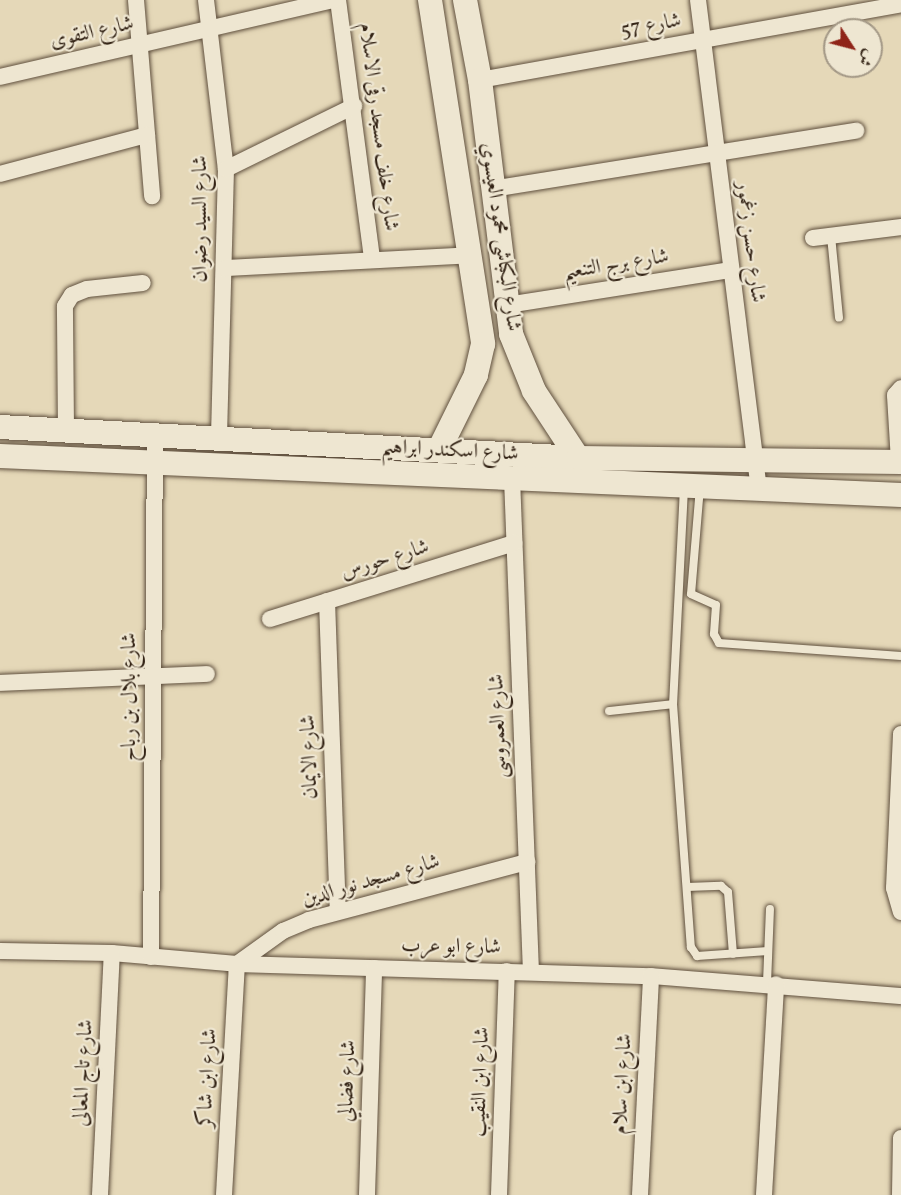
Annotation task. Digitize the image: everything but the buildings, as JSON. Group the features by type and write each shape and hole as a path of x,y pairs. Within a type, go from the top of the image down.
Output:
{"street":[{"path":"136,0 152,196"},
{"name":"شارع السيد رضوان","path":"206,0 212,28 226,169 219,438"},
{"name":"شارع التقوى","path":"0,77 336,0"},
{"name":"شارع خلف مسجد رقى الاسلام","path":"336,0 354,106 372,260"},
{"name":"شارع البكباشى محمود العيسوي","path":"430,0 472,255 483,344 476,375 439,450"},
{"name":"شارع البكباشى محمود العيسوي","path":"465,0 480,80 507,305 522,367 578,458"},
{"name":"شارع حسن زغمور","path":"698,0 759,489"},
{"name":"شارع 57","path":"480,80 901,4"},
{"path":"226,169 354,106"},
{"path":"492,189 856,131"},
{"path":"0,174 147,135"},
{"path":"813,238 901,227"},
{"path":"225,268 472,255"},
{"name":"شارع برج التنعيم","path":"507,305 731,270"},
{"path":"66,430 65,306 72,295 87,290 143,283"},
{"path":"900,462 895,394 901,388"},
{"name":"شارع اسكندر ابراهيم","path":"0,427 66,430 155,449 512,478 901,495"},
{"name":"شارع اسكندر ابراهيم","path":"0,456 155,449 219,438 578,458 900,462"},
{"name":"شارع بلال بن رباح","path":"151,957 155,449"},
{"path":"0,456 0,469"},
{"name":"شارع العمروسى","path":"512,478 531,972"},
{"name":"شارع حورس","path":"270,619 514,543"},
{"name":"شارع الايمان","path":"327,602 338,910"},
{"path":"0,682 207,674"},
{"path":"901,734 894,888 901,912"},
{"name":"شارع مسجد نور الدين","path":"237,964 283,932 338,910 527,862"},
{"name":"شارع ابو عرب","path":"0,951 112,953 237,964 651,976 901,996"},
{"name":"شارع تاج المعالى","path":"100,1195 112,953"},
{"name":"شارع ابن شاكر","path":"224,1195 237,964"},
{"name":"شارع فضالي","path":"367,1195 374,968"},
{"name":"شارع ابن النقيب","path":"500,1195 507,971"},
{"name":"شارع ابن سلام","path":"640,1195 651,976"},
{"path":"764,1195 771,984"},
{"path":"900,1195 901,1138"}],"lane":[{"path":"831,236 839,318"},
{"path":"692,487 691,594 716,605 714,634 719,643 901,656"},
{"path":"692,487 673,704 692,951 697,956 768,951"},
{"path":"609,711 673,704"},
{"path":"687,887 721,886 728,891 733,954"},
{"path":"770,909 768,951 771,984"}]}
